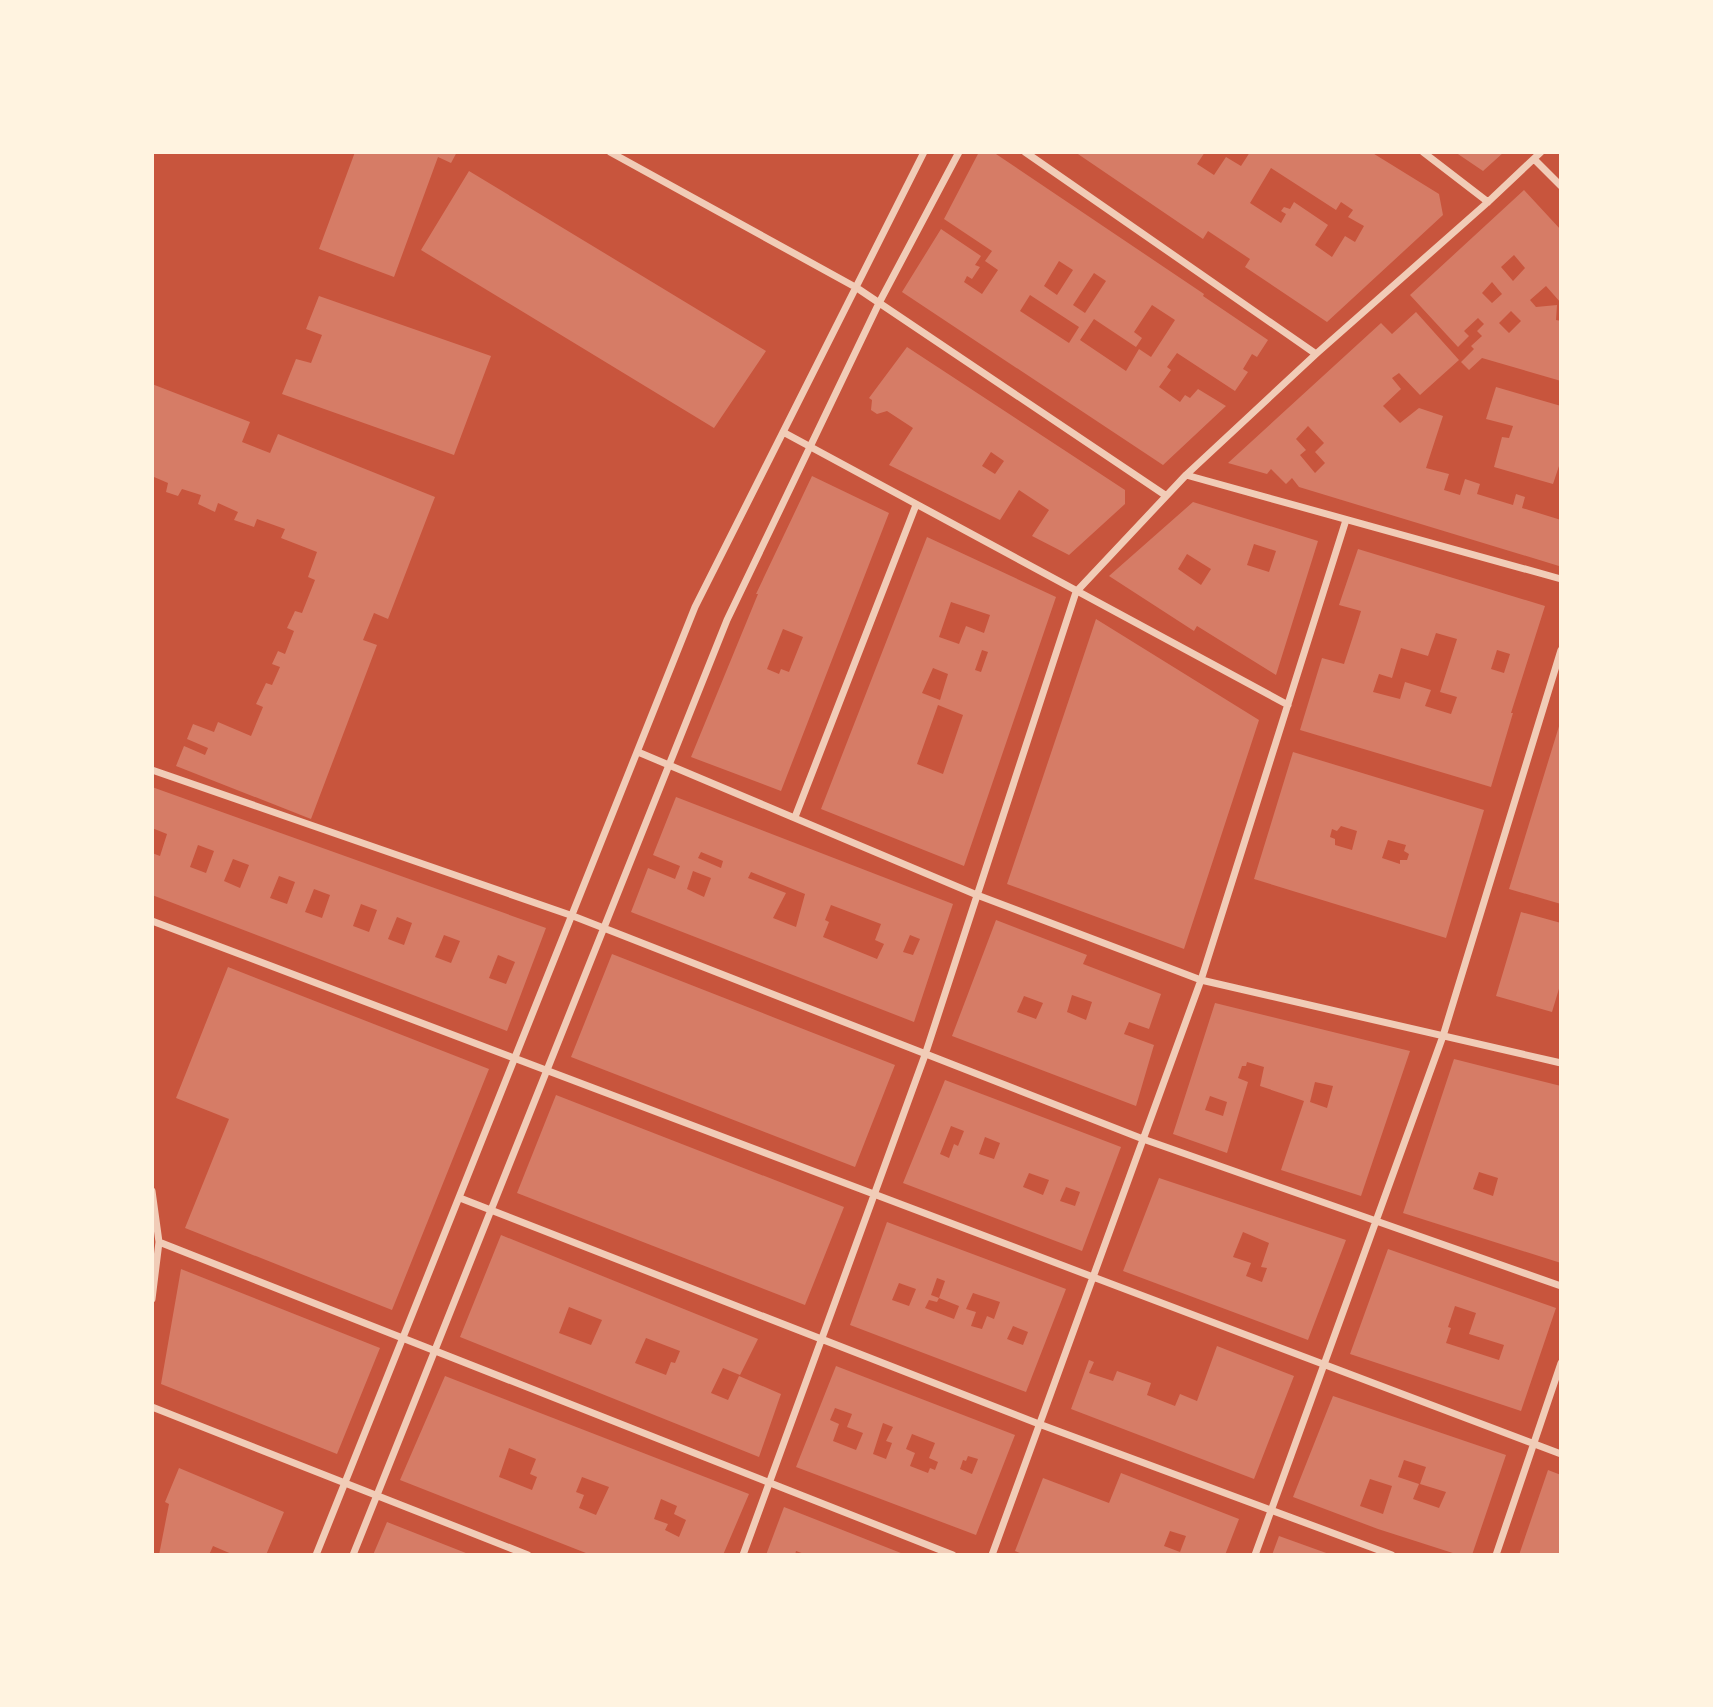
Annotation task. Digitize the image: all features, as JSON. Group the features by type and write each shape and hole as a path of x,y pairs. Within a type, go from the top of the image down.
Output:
{"street":[{"path":"610,152 857,288 1165,495"},
{"path":"316,1555 695,607 923,152"},
{"path":"353,1555 667,764 727,620 879,303 959,152"},
{"path":"1025,152 1316,354"},
{"path":"1423,152 1488,202"},
{"path":"743,1555 925,1055 1076,592 1186,475 1541,152"},
{"path":"1534,159 1561,186"},
{"path":"783,432 1288,705"},
{"path":"1186,475 1561,579"},
{"path":"795,817 916,505"},
{"path":"992,1555 1201,979 1346,520"},
{"path":"1255,1555 1443,1036 1561,650"},
{"path":"638,752 978,895 1201,979 1561,1063"},
{"path":"152,770 573,916 1143,1139 1561,1286"},
{"path":"152,921 1561,1454"},
{"path":"152,1192 159,1242 152,1299"},
{"path":"460,1198 1039,1424 1392,1555"},
{"path":"159,1242 953,1555"},
{"path":"1496,1555 1561,1363"},
{"path":"152,1407 528,1555"}],"building":[{"path":"355,152 457,152 451,163 438,157 394,277 319,249"},
{"path":"979,152 993,152 1268,340 1257,357 1252,354 1243,369 1248,372 1235,391 1177,353 1167,367 1171,370 1159,387 1180,402 1185,395 1190,398 1198,389 1226,406 1163,465 902,292 941,229 981,256 975,265 980,267 972,279 967,276 964,282 982,294 998,270 985,261 992,251 944,219","holes":["1059,261 1073,270 1057,295 1044,286","1094,273 1106,281 1085,313 1073,305","1030,295 1079,327 1069,343 1020,311","1152,305 1175,320 1151,357 1139,349 1126,371 1080,340 1094,319 1136,347 1142,338 1134,332"]},
{"path":"1075,152 1205,152 1197,164 1214,175 1226,157 1241,166 1250,152 1371,152 1439,194 1443,215 1327,322 1245,267 1250,259 1208,231 1203,239","holes":["1271,168 1336,210 1341,202 1353,210 1348,217 1364,226 1355,242 1345,236 1332,257 1315,245 1328,225 1294,202 1290,209 1284,207 1281,211 1286,214 1281,223 1250,203"]},
{"path":"1455,152 1504,152 1483,171"},
{"path":"469,171 766,351 714,428 421,250"},
{"path":"1524,190 1561,230 1561,303 1546,286 1530,300 1536,307 1557,305 1556,320 1561,321 1561,381 1482,358 1469,370 1461,362 1474,349 1471,346 1482,336 1477,331 1484,324 1478,318 1464,331 1469,336 1458,347 1410,295","holes":["1514,255 1525,268 1513,281 1501,267","1492,282 1502,294 1492,303 1482,293","1511,311 1521,321 1509,333 1499,323"]},
{"path":"319,296 491,356 454,455 282,394 296,359 311,363 322,335 306,329"},
{"path":"1416,312 1459,360 1420,395 1399,373 1392,378 1401,389 1383,406 1400,423 1419,408 1443,416 1426,468 1449,474 1444,490 1460,495 1465,479 1480,484 1477,494 1513,505 1516,494 1525,497 1522,508 1561,520 1559,566 1299,487 1292,478 1286,484 1271,469 1267,474 1228,463 1381,323 1392,334","holes":["1308,426 1324,443 1315,452 1325,463 1315,473 1300,455 1306,450 1296,439"]},
{"path":"907,347 1125,490 1125,504 1069,555 1032,536 1049,510 1019,490 1000,520 889,465 913,428 887,411 877,414 871,410 872,400 869,398","holes":["991,452 1004,461 995,474 982,466"]},
{"path":"152,384 250,422 242,442 270,453 278,434 435,497 388,619 374,613 363,640 377,645 311,819 176,766 184,746 205,755 208,748 187,739 193,724 214,732 218,722 251,736 263,707 256,704 266,683 272,685 280,667 272,664 278,651 285,654 294,631 287,628 295,611 302,613 315,580 308,577 317,552 281,538 285,529 257,519 254,527 234,520 238,512 218,503 215,512 198,504 201,495 182,489 178,496 166,492 168,483 154,477 152,479"},
{"path":"1496,387 1561,406 1561,460 1553,484 1494,467 1502,437 1509,438 1513,426 1486,419"},
{"path":"812,476 889,513 781,791 691,757 756,594","holes":["783,629 803,637 789,672 781,669 779,674 767,669"]},
{"path":"1193,502 1318,541 1276,675 1197,626 1194,631 1109,576","holes":["1254,544 1276,551 1269,572 1247,565","1187,554 1211,569 1201,585 1178,569"]},
{"path":"927,537 1056,597 964,866 821,809","holes":["951,602 990,615 984,633 966,626 959,644 939,637","982,650 988,652 981,672 975,670","933,668 948,674 940,700 922,693","938,705 963,715 943,774 917,764"]},
{"path":"1358,549 1545,606 1491,787 1300,730 1322,658 1344,664 1357,624 1361,611 1339,605","holes":["1436,633 1457,639 1440,692 1457,697 1451,714 1425,706 1431,690 1405,682 1400,699 1373,692 1379,674 1392,678 1401,648 1428,656","1497,650 1510,654 1504,673 1491,669"]},
{"path":"1096,619 1259,720 1184,949 1007,884"},
{"path":"1561,723 1561,904 1509,889"},
{"path":"1293,752 1484,810 1446,938 1254,879","holes":["1341,826 1357,831 1352,850 1335,845 1335,839 1330,837 1332,829 1337,831","1388,840 1406,845 1404,851 1409,854 1407,860 1400,860 1400,864 1382,858"]},
{"path":"152,787 546,928 507,1031 152,895 152,853 160,856 167,834 152,828","holes":["198,845 214,851 206,873 190,867","233,859 249,865 240,888 224,881","279,876 295,882 287,904 270,898","314,889 330,895 322,918 305,912","361,904 377,910 369,932 353,926","397,917 412,923 404,945 388,939","444,935 460,941 451,963 435,957","498,955 515,962 506,984 489,978"]},
{"path":"676,797 953,904 914,1022 631,912 648,868 675,879 680,866 653,855","holes":["701,852 723,861 721,868 698,858","693,871 711,878 704,897 687,889","751,872 805,894 796,927 773,918 786,893 748,878","831,905 881,924 875,940 884,944 877,959 823,937 829,922 825,920","910,935 920,939 913,955 903,952"]},
{"path":"1521,912 1561,923 1561,982 1552,1012 1496,996"},
{"path":"996,920 1087,955 1083,964 1161,994 1149,1029 1129,1022 1124,1034 1154,1045 1136,1106 952,1036","holes":["1072,995 1092,1002 1086,1020 1067,1012","1024,996 1043,1003 1036,1019 1017,1012"]},
{"path":"612,954 895,1065 855,1167 571,1057"},
{"path":"228,967 489,1069 392,1310 185,1228 229,1119 176,1098"},
{"path":"1215,1003 1410,1051 1361,1196 1281,1170 1304,1101 1260,1086 1264,1067 1247,1062 1246,1066 1242,1066 1238,1078 1248,1082 1227,1153 1173,1134","holes":["1315,1082 1333,1086 1327,1108 1310,1102","1210,1096 1227,1102 1223,1116 1205,1110"]},
{"path":"1454,1059 1561,1086 1561,1263 1403,1213","holes":["1479,1172 1498,1178 1493,1196 1473,1189"]},
{"path":"945,1080 1121,1147 1082,1251 903,1183","holes":["951,1126 964,1131 958,1146 954,1144 949,1158 940,1154","985,1137 1000,1143 994,1159 979,1154","1029,1173 1049,1180 1043,1195 1023,1187","1066,1187 1080,1192 1075,1206 1060,1201"]},
{"path":"556,1095 844,1207 805,1305 517,1193"},
{"path":"1159,1178 1346,1240 1308,1340 1123,1271","holes":["1243,1232 1269,1243 1261,1267 1267,1268 1262,1282 1246,1276 1251,1263 1233,1257"]},
{"path":"887,1222 1066,1289 1026,1392 850,1325","holes":["937,1278 945,1281 939,1298 931,1295","899,1283 916,1289 909,1306 892,1300","973,1293 1000,1302 994,1319 987,1316 982,1329 971,1326 976,1312 966,1309","939,1298 959,1306 954,1319 925,1308 929,1300 937,1302","1013,1326 1028,1332 1023,1345 1007,1339"]},
{"path":"501,1235 758,1339 740,1375 723,1368 711,1393 728,1400 739,1376 781,1394 759,1457 460,1337","holes":["569,1307 602,1320 591,1345 559,1333","646,1338 680,1351 675,1363 671,1362 666,1375 635,1363"]},
{"path":"1388,1249 1556,1308 1521,1411 1350,1354","holes":["1455,1306 1476,1313 1469,1334 1504,1345 1499,1360 1446,1343"]},
{"path":"181,1269 380,1348 337,1454 161,1384"},
{"path":"1217,1346 1294,1376 1254,1479 1071,1409 1089,1360 1094,1362 1089,1373 1113,1381 1117,1371 1151,1383 1147,1395 1175,1406 1180,1394 1197,1401"},
{"path":"836,1366 1015,1435 976,1535 796,1467","holes":["835,1408 852,1414 847,1427 863,1433 856,1450 833,1441 839,1424 830,1420","883,1423 893,1427 886,1441 892,1443 886,1459 873,1454","912,1434 935,1443 929,1458 938,1462 935,1470 930,1468 928,1473 910,1466 915,1453 906,1449","968,1456 978,1459 972,1474 960,1469 963,1460 966,1461"]},
{"path":"445,1376 749,1494 723,1555 591,1555 400,1480","holes":["509,1448 536,1459 530,1474 537,1477 532,1490 499,1477","582,1477 609,1487 596,1515 579,1508 584,1495 576,1492","661,1499 677,1506 674,1514 686,1520 679,1537 665,1530 668,1524 654,1519"]},
{"path":"1333,1396 1506,1455 1472,1555 1459,1555 1378,1529 1293,1497","holes":["1404,1460 1426,1467 1420,1484 1446,1492 1439,1508 1413,1499 1419,1484 1398,1477","1370,1479 1392,1486 1383,1514 1360,1506"]},
{"path":"179,1468 284,1512 266,1555 234,1555 213,1546 209,1555 159,1555 169,1504 165,1502"},
{"path":"1548,1470 1561,1475 1561,1555 1519,1555"},
{"path":"1121,1473 1239,1519 1225,1555 1025,1555 1015,1551 1043,1478 1109,1503","holes":["1170,1531 1186,1536 1180,1552 1164,1546"]},
{"path":"784,1507 906,1555 807,1555 796,1551 795,1555 766,1555"},
{"path":"387,1522 471,1555 373,1555"},
{"path":"1279,1536 1329,1554 1329,1555 1272,1555"}]}
